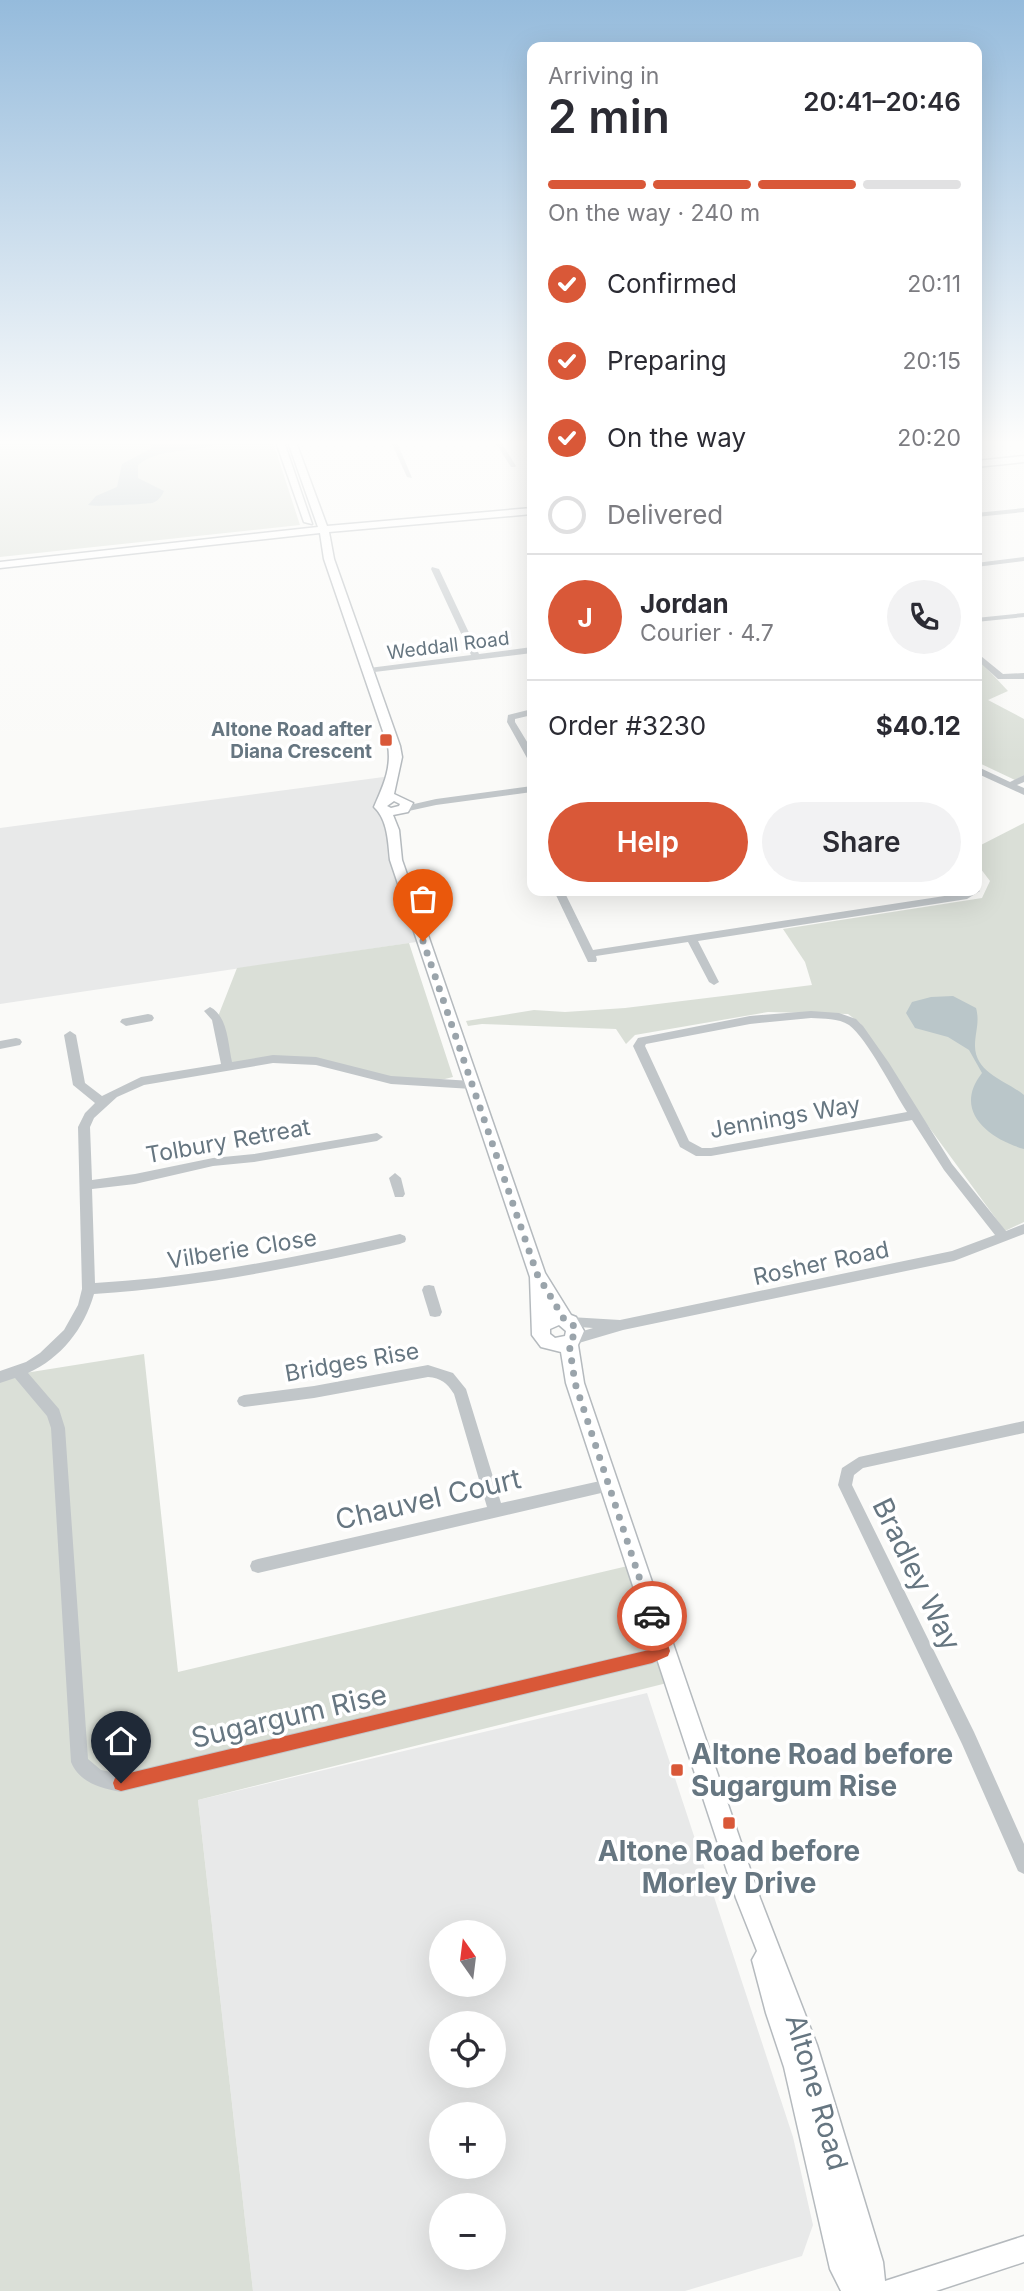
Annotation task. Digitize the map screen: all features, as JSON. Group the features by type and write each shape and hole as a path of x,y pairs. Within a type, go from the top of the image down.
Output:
{"main road":[{"path":"0,565 148,549"},
{"path":"321,549 322,555 329,559 394,746 396,757 391,776 397,804 393,830 396,860 537,1274 541,1335 548,1344 561,1346 571,1342 575,1331 537,1274"},
{"path":"542,1325 552,1319 567,1320"},
{"name":"Altone Road","path":"571,1342 575,1383 663,1651 748,1898 805,2045 836,2160 869,2262 872,2291"},
{"name":"Altone Road","path":"548,1344 575,1383"},
{"name":"Altone Road","path":"748,1898 778,2013 797,2067 844,2269 853,2286 860,2291"},
{"path":"894,2291 1024,2249"}],"street":[{"path":"982,564 1024,559"},
{"path":"435,569 476,657"},
{"path":"982,620 1024,615"},
{"name":"Weddall Road","path":"369,671 527,651"},
{"path":"982,660 1001,677 1024,676"},
{"path":"527,713 512,717 511,722 527,749"},
{"path":"982,772 1024,792"},
{"path":"1011,785 1024,778"},
{"path":"397,804 436,802 527,790"},
{"path":"561,896 591,958 691,938 967,896"},
{"path":"691,938 714,982"},
{"path":"210,1011 217,1019 227,1067"},
{"name":"Jennings Way","path":"915,1115 700,1153 684,1144 639,1046 642,1041 757,1017 837,1016 858,1027 915,1115 948,1167 1004,1237"},
{"path":"126,1022 148,1018"},
{"path":"71,1035 79,1085 102,1102"},
{"path":"0,1045 16,1042"},
{"path":"0,1377 19,1373 55,1348 73,1328 85,1308 89,1289 84,1127 89,1116 113,1094 141,1081 273,1059 302,1059 391,1080 470,1080"},
{"name":"Tolbury Retreat","path":"85,1185 377,1137"},
{"path":"395,1178 400,1194"},
{"name":"Rosher Road","path":"571,1342 623,1325 954,1256 1024,1229"},
{"name":"Vilberie Close","path":"89,1289 152,1285 299,1262 400,1239"},
{"path":"429,1290 435,1312"},
{"name":"Rosher Road","path":"567,1320 623,1325"},
{"name":"Bridges Rise","path":"244,1401 314,1392 428,1371 444,1373 454,1380 461,1393 496,1511"},
{"name":"Sugargum Rise","path":"19,1373 54,1413 58,1429 80,1762 88,1774 101,1780 121,1783 652,1656 663,1651"},
{"name":"Bradley Way","path":"1024,1427 859,1463 847,1472 845,1485 968,1738 1024,1864"},
{"name":"Chauvel Court","path":"258,1566 610,1485"}],"shaded area":[{"path":"0,549 76,549 0,557"},
{"path":"982,663 1008,691 988,700 1024,719 1024,775 1015,780 982,764"},
{"path":"391,776 383,800 423,941 0,1004 0,828"},
{"path":"1024,823 1024,1222 1005,1231 920,1115 860,1023 848,1014 768,1012 635,1035 626,1044 616,1029 482,1024 468,1026 466,1021 534,1010 565,1012 625,1008 812,985 805,962 783,929 982,898 990,881 982,871 982,844"},
{"path":"409,943 453,1077 434,1081 396,1079 294,1058 227,1067 217,1019 237,968"},
{"path":"953,996 976,1008 975,1046 980,1063 986,1070 1024,1095 1024,1149 998,1138 979,1122 971,1100 974,1087 982,1073 969,1050 948,1037 915,1028 906,1013 912,1002 931,997"},
{"path":"144,1354 178,1672 636,1564 675,1681 198,1800 253,2291 0,2291 0,1377"},
{"path":"647,1693 793,2137 813,2225 802,2256 685,2291 253,2291 198,1800"}],"way so far":[{"path":"423,941 537,1274 564,1319 574,1326 574,1338 569,1343 575,1383 652,1616"}],"place":[{"name":"Altone Road after Diana Crescent","path":"386,740"},
{"name":"Altone Road before Sugargum Rise","path":"677,1770"},
{"name":"Altone Road before Morley Drive","path":"729,1823"}],"route":[{"path":"121,1783 652,1656 663,1651 652,1616"}]}
